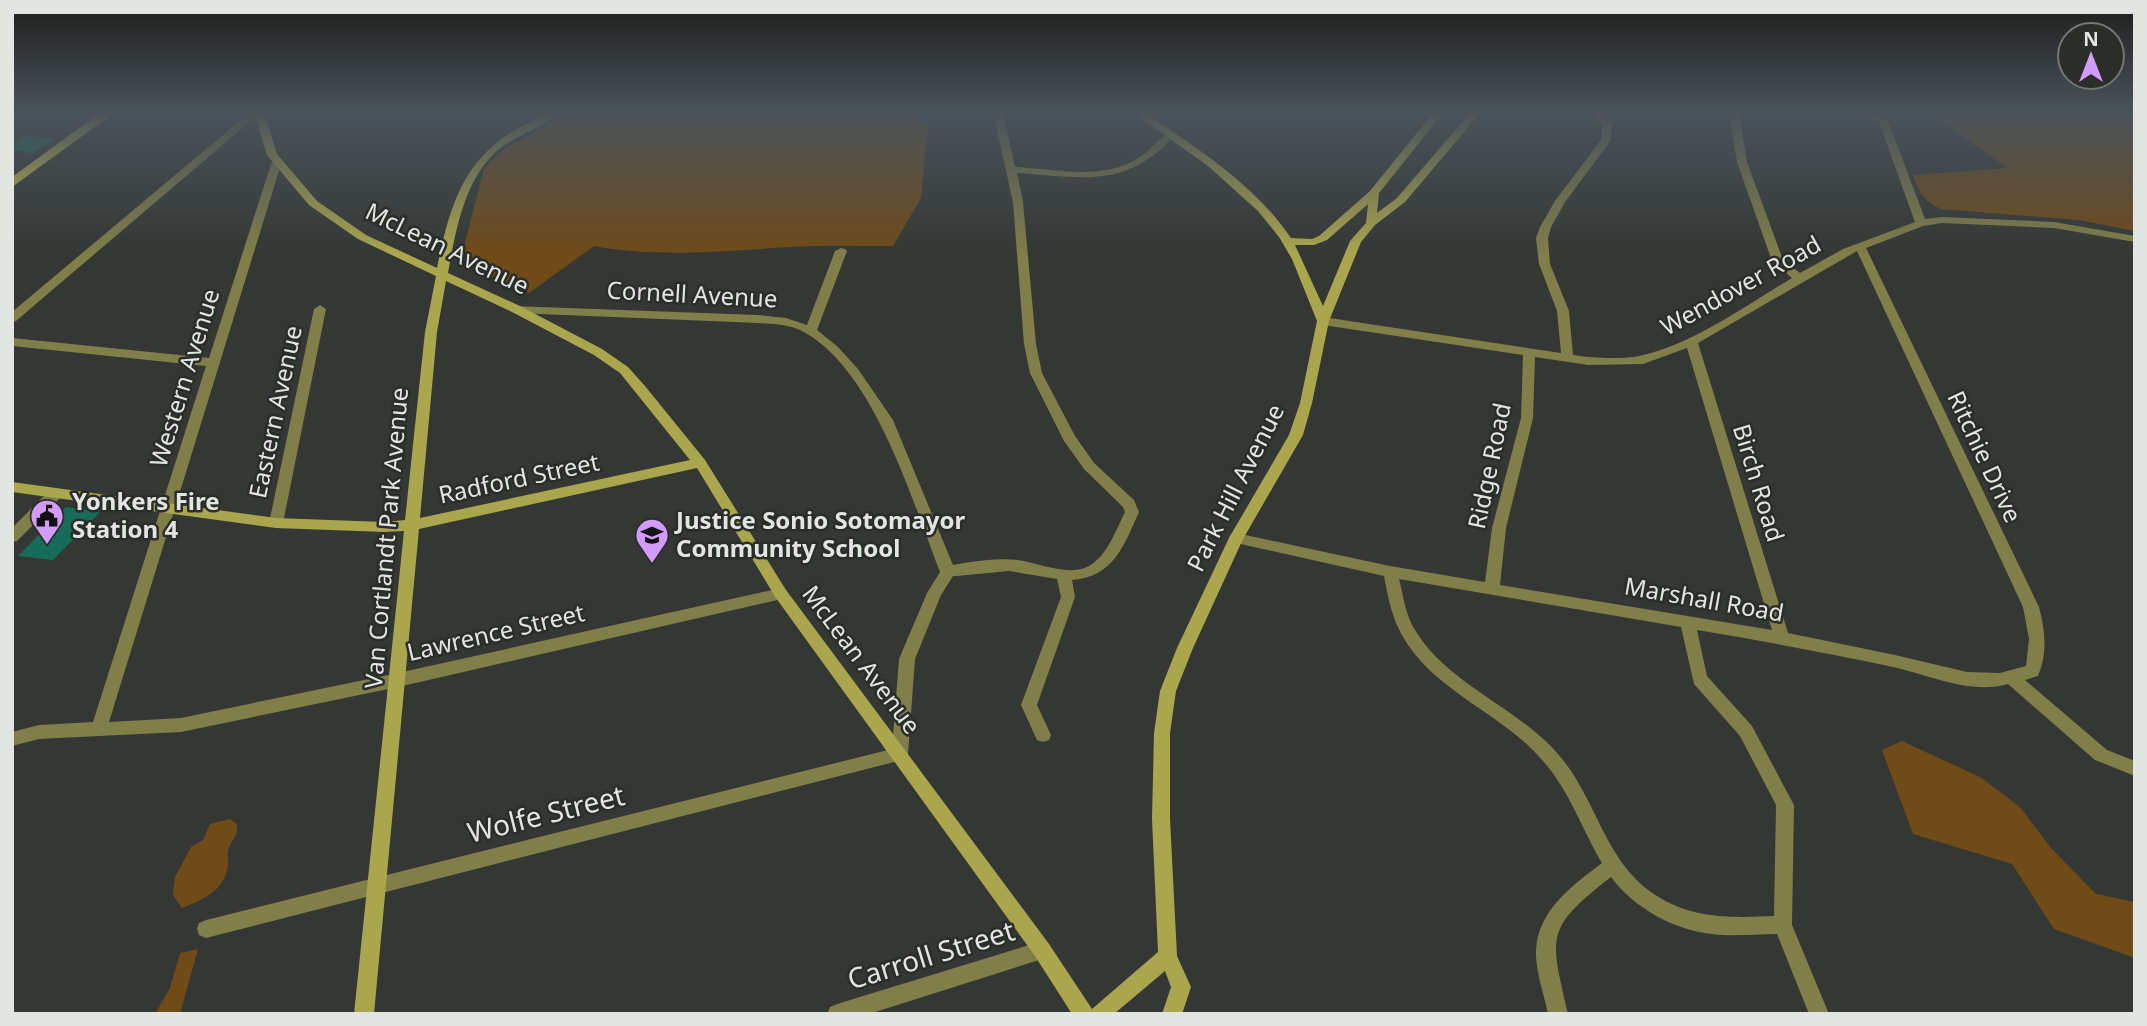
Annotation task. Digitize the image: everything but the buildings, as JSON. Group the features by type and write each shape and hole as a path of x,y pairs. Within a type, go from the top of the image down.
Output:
{"main road":[{"path":"12,183 42,161"}],"street":[{"path":"12,318 200,161"},
{"name":"McLean Avenue","path":"277,161 313,203 362,237 516,309 598,352 624,370 700,463 781,594 1042,950 1084,1014"},
{"name":"Western Avenue","path":"99,728 277,161"},
{"name":"Van Cortlandt Park Avenue","path":"364,1014 431,332 442,275 469,177 481,161"},
{"path":"900,754 907,659 934,593 948,572 967,567 1004,566 1081,574 1102,563 1132,512 1129,504 1089,466 1069,438 1036,373 1030,344 1018,202 1008,161"},
{"path":"1010,170 1081,174 1121,171 1142,161"},
{"path":"1204,161 1240,188 1275,223 1288,241 1314,293 1323,321"},
{"path":"1288,241 1314,242 1323,238 1374,193 1400,161"},
{"path":"1371,223 1401,200 1434,161"},
{"path":"1567,358 1567,331 1561,305 1542,253 1542,239 1558,205 1590,161"},
{"path":"1742,161 1777,261 1800,279"},
{"path":"1898,161 1921,223"},
{"path":"1371,223 1374,193"},
{"name":"Wendover Road","path":"1323,321 1567,358 1613,363 1643,360 1691,342 1860,246 1921,223 1942,220 2054,225 2135,239"},
{"name":"Park Hill Avenue","path":"1181,987 1168,956 1161,819 1162,733 1168,691 1236,538 1296,435 1306,403 1323,321 1348,257 1371,223"},
{"name":"Ritchie Drive","path":"1860,246 2031,607 2038,634 2039,653 2032,671 2012,678"},
{"path":"811,331 841,251"},
{"name":"Eastern Avenue","path":"276,523 320,309"},
{"name":"Cornell Avenue","path":"516,309 758,319 783,322 811,331 837,355 876,402 887,420 948,572"},
{"path":"12,342 214,363"},
{"name":"Birch Road","path":"1691,342 1782,638"},
{"name":"Ridge Road","path":"1492,589 1499,528 1527,418 1530,352"},
{"name":"Radford Street","path":"12,487 276,523 384,527 411,525 700,463"},
{"path":"12,537 56,493"},
{"name":"Marshall Road","path":"1236,538 1390,572 1782,638 1967,678 2012,678"},
{"path":"1390,572 1399,612 1407,630 1428,661 1517,726 1549,755 1577,794 1613,865 1636,891 1665,910 1707,925 1783,925"},
{"path":"1043,735 1029,705 1068,597 1064,574"},
{"name":"Lawrence Street","path":"12,739 39,733 99,728 181,725 398,680 781,594"},
{"path":"1688,622 1700,679 1746,731 1784,805 1783,925 1819,1014"},
{"path":"2012,678 2102,755 2135,769"},
{"name":"Wolfe Street","path":"206,929 900,754"},
{"path":"1558,1014 1545,952 1548,926 1577,892 1613,865"},
{"name":"Carroll Street","path":"837,1014 1042,950"},
{"path":"1100,1014 1168,956"},
{"path":"1172,1014 1181,987"},
{"path":"1180,1014 1181,987"}],"shaded area":[{"path":"492,161 925,161 921,198 893,246 815,246 667,253 594,246 529,293 464,264 461,258 484,168"},
{"path":"1998,161 2135,161 2135,231 2079,220 1941,209 1923,196 1913,175 2008,168"},
{"path":"1902,741 1980,777 2020,807 2051,848 2096,894 2135,902 2135,958 2054,929 2012,864 1913,834 1882,750"},
{"path":"230,819 237,824 237,828 228,850 226,875 212,893 182,908 173,895 175,877 191,847 203,840 210,824"},
{"path":"198,949 180,1014 155,1014 170,988 180,953"}],"place":[{"name":"Yonkers Fire Station 4","path":"47,546"},
{"name":"Justice Sonio Sotomayor Community School","path":"652,565"}]}
